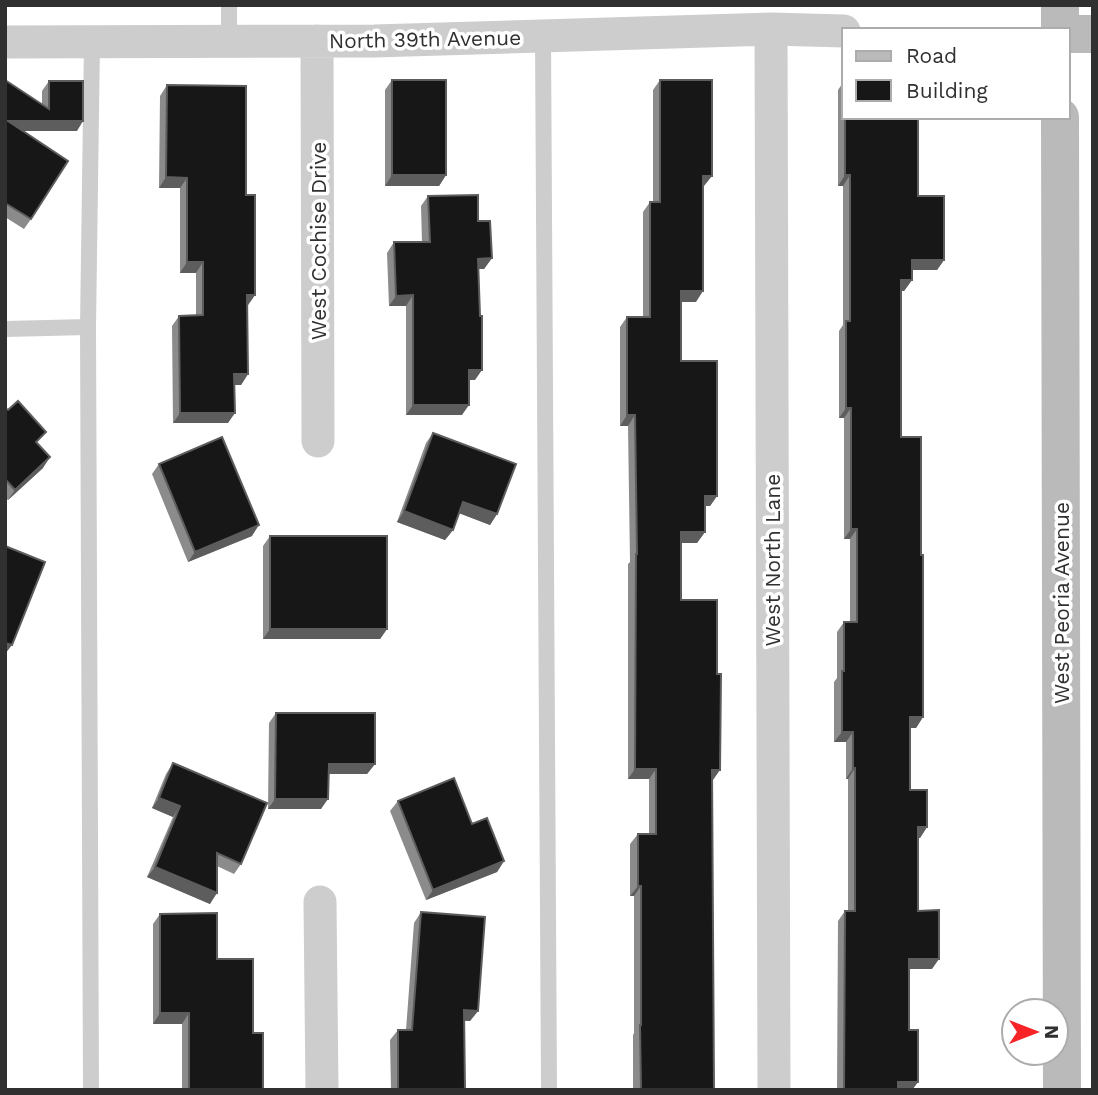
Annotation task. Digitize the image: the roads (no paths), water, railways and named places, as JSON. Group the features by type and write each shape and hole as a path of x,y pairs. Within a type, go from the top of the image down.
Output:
{"main road":[{"path":"1060,5 1060,28"},
{"path":"1070,34 1093,34"},
{"name":"West Peoria Avenue","path":"1060,119 1062,1090"}],"street":[{"name":"North 39th Avenue","path":"5,42 374,41 771,29 842,31"},
{"name":"West North Lane","path":"771,29 774,1090"},
{"name":"West Cochise Drive","path":"317,41 318,442"},
{"path":"320,902 322,1090"}],"lane":[{"path":"229,5 229,41"},
{"path":"542,36 549,1090"},
{"path":"91,1090 89,327 92,43"},
{"path":"5,329 89,327"}]}
